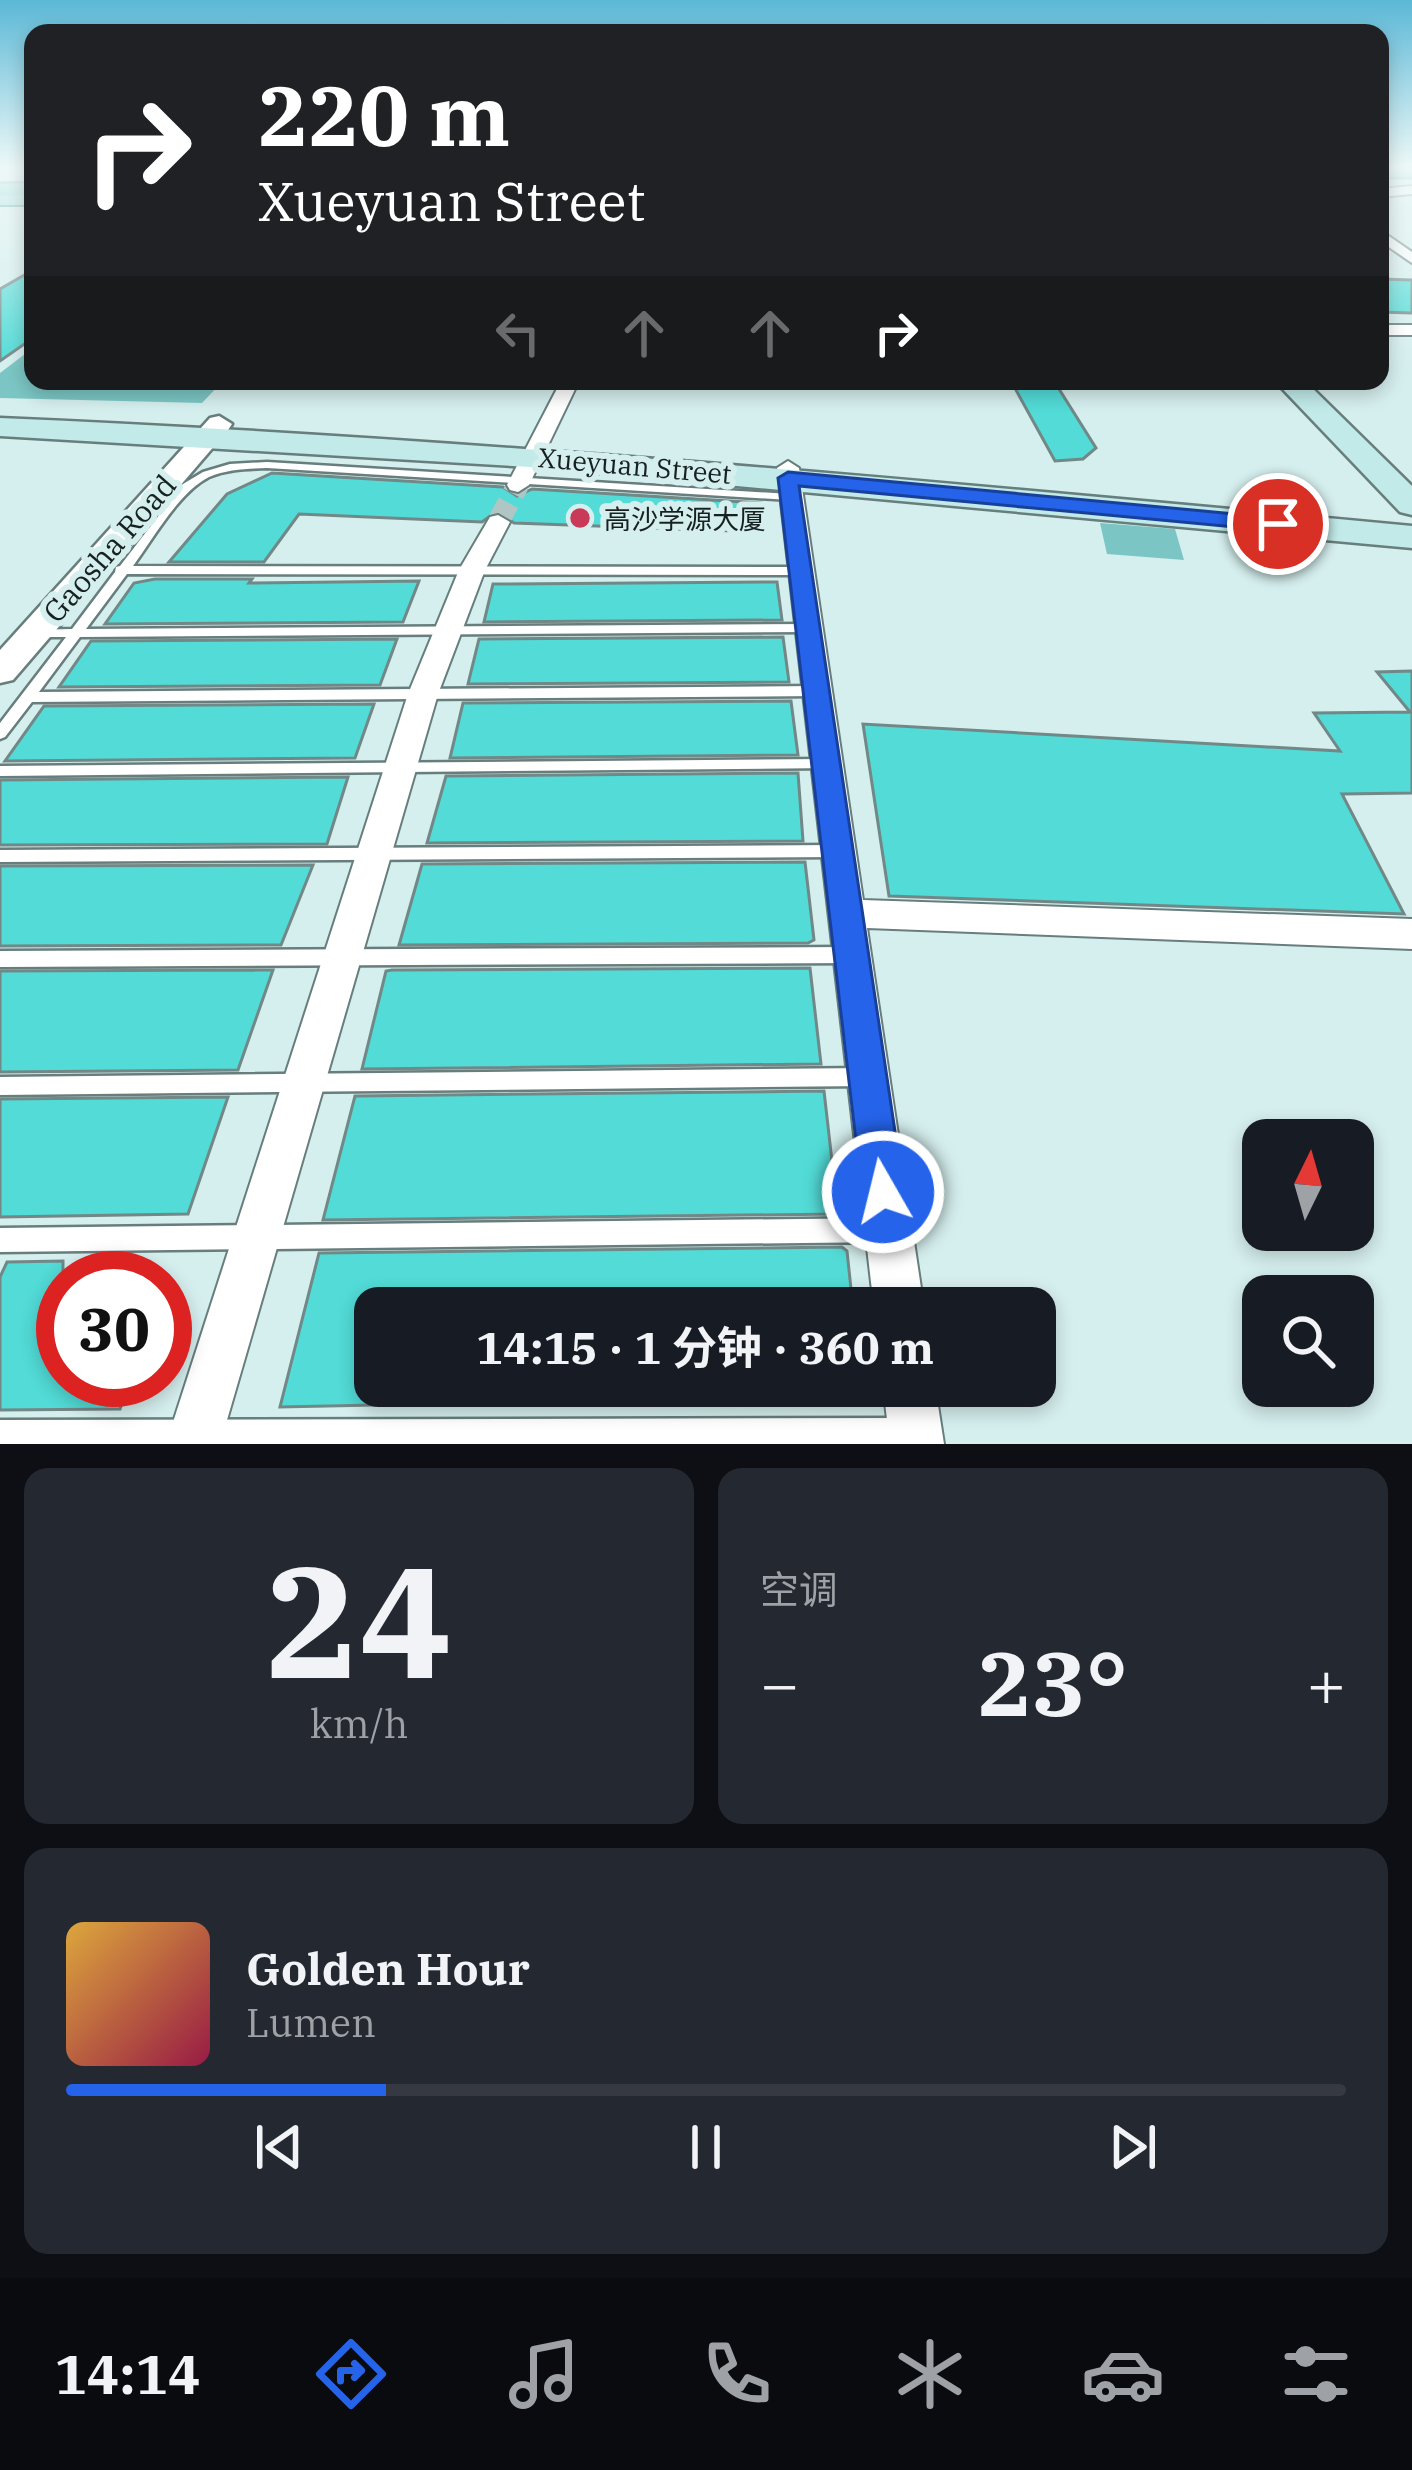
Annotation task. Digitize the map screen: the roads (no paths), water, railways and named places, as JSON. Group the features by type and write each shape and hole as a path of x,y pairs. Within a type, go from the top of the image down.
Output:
{"main road":[{"path":"1298,390 1412,505"},
{"name":"Xueyuan Street","path":"0,415 214,429 528,467 1412,523"},
{"name":"Xueyuan Street","path":"0,428 214,429"},
{"name":"Xueyuan Street","path":"789,481 1412,536"}],"street":[{"path":"528,467 566,390"},
{"name":"Gaosha Road","path":"0,672 214,429"},
{"path":"789,481 895,1287"},
{"path":"195,1438 423,694 472,570 498,522"},
{"path":"846,913 1412,934"}],"lane":[{"path":"0,734 119,570 187,486 206,474 234,466 528,467"},
{"path":"119,570 800,572"},
{"path":"34,633 808,628"},
{"path":"28,697 816,691"},
{"path":"0,771 826,764"},
{"path":"0,856 838,851"},
{"path":"0,959 851,955"},
{"path":"0,1086 868,1077"},
{"path":"0,1240 888,1230"},
{"path":"0,1433 195,1438 914,1420"}],"tunnel":[{"path":"498,522 518,485"}],"place":[{"name":"高沙学源大厦","path":"580,518"}]}
